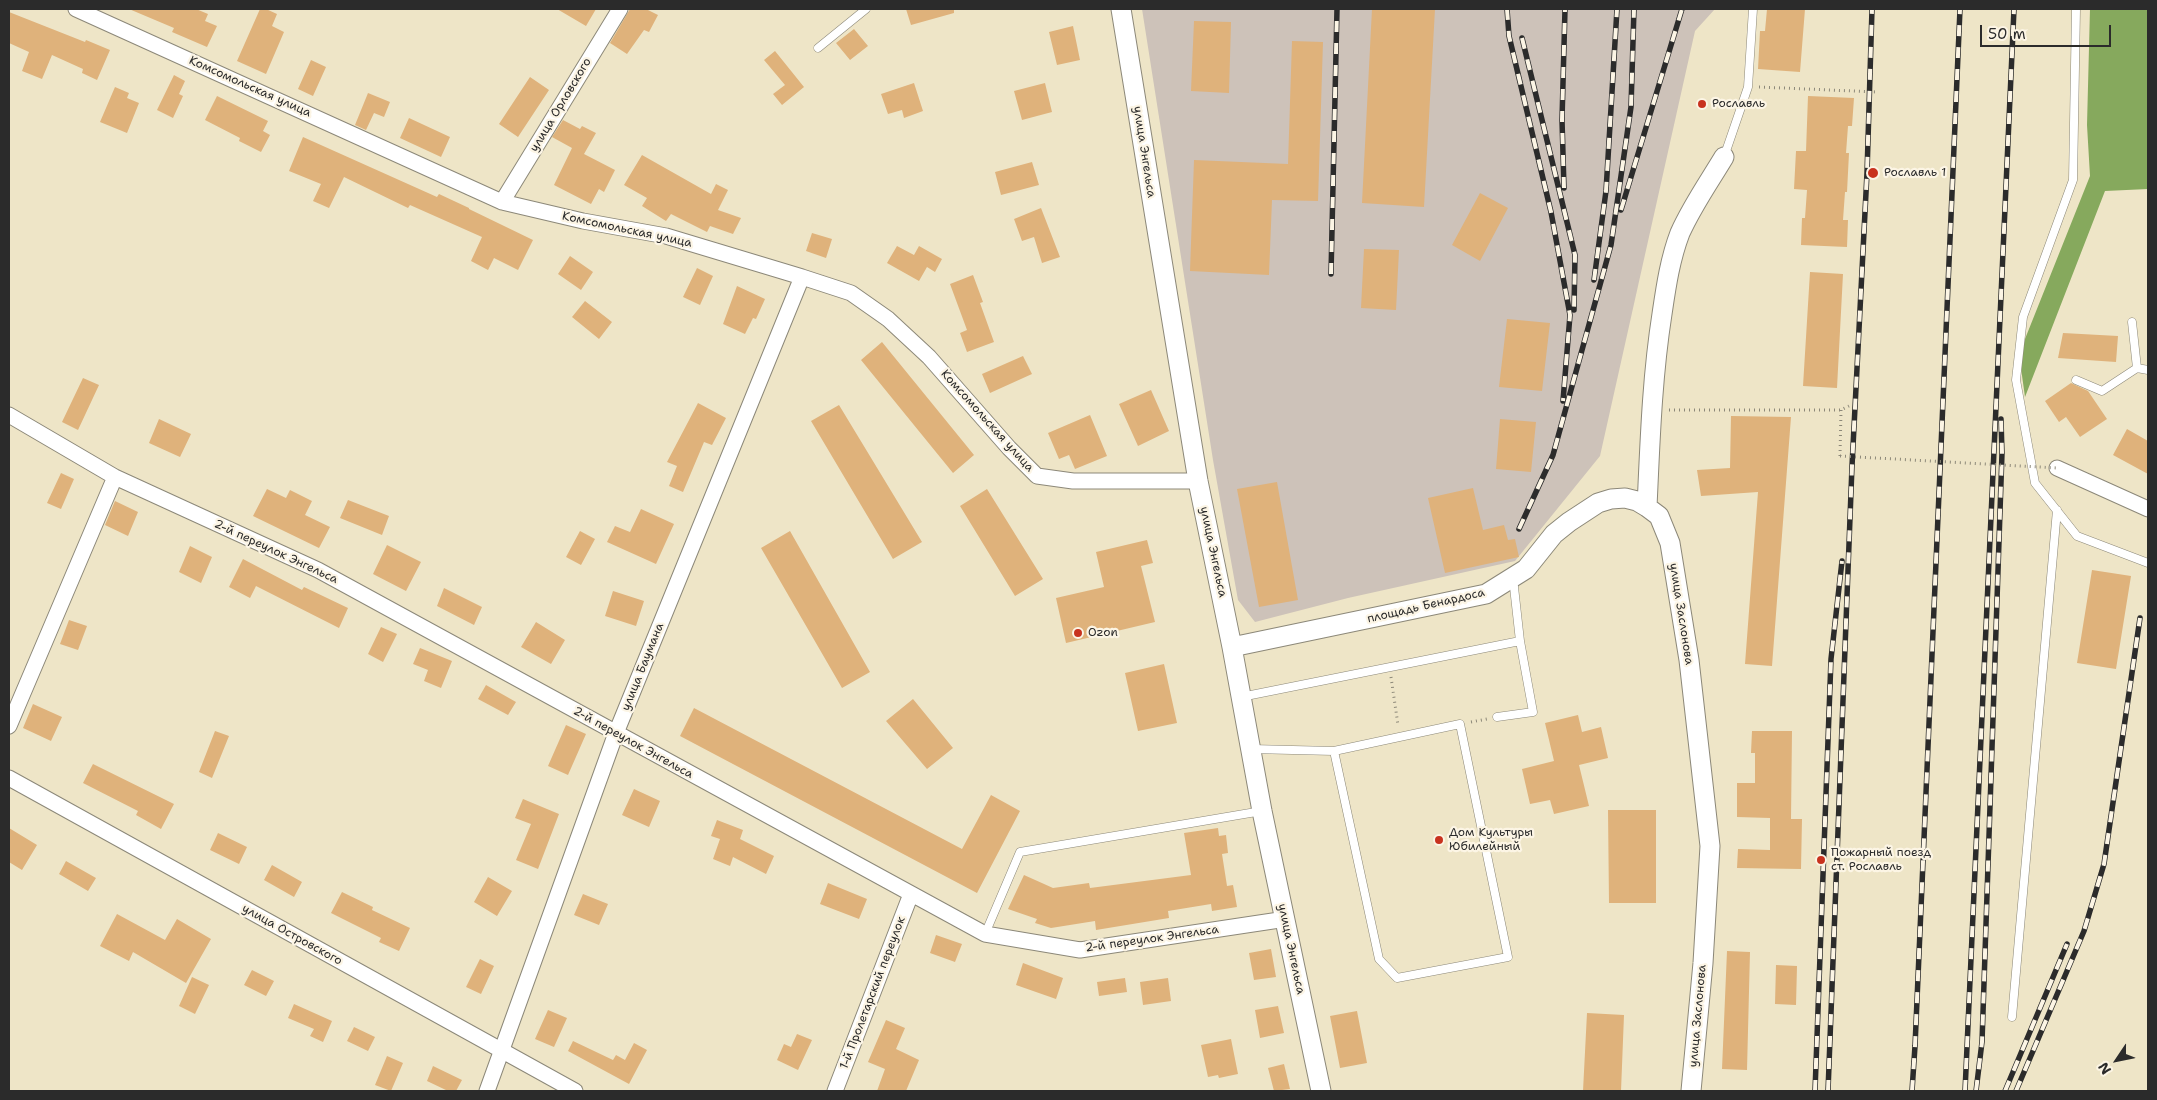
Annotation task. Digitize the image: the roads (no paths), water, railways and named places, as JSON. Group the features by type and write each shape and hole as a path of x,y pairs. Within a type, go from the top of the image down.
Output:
{"street":[{"name":"Комсомольская улица","path":"76,9 502,202 583,221 666,236 851,293 888,319 929,357 1009,448 1038,476 1073,481 1198,481"},
{"name":"улица Орловского","path":"502,202 620,9"},
{"name":"улица Энгельса","path":"1121,9 1198,481 1232,647 1262,811 1321,1091"},
{"path":"1647,507 1651,410 1660,324 1673,254 1691,212 1724,157"},
{"name":"улица Баумана","path":"486,1091 616,733 802,277"},
{"name":"2-й переулок Энгельса","path":"9,415 115,477 318,570 985,934 1080,950 1286,919"},
{"path":"2057,468 2148,510"},
{"path":"9,726 115,477"},
{"name":"площадь Бенардоса","path":"1232,647 1486,594 1526,569 1554,534 1598,503 1611,499 1625,498 1637,501 1647,507"},
{"name":"улица Заслонова","path":"1647,507 1659,516 1670,543 1689,660 1710,846 1703,963 1691,1091"},
{"name":"улица Островского","path":"9,778 575,1091"},
{"name":"1-й Пролетарский переулок","path":"835,1091 911,894"}],"lane":[{"path":"818,48 866,9"},
{"path":"1724,157 1748,87 1753,9"},
{"path":"2076,9 2073,180 2023,316 2016,380 2035,483 2077,536 2148,563"},
{"path":"2132,322 2137,368"},
{"path":"2076,380 2102,391 2137,368 2148,370"},
{"path":"2012,1017 2057,510"},
{"path":"1498,717 1533,712 1520,641 1513,578"},
{"path":"1241,697 1520,641"},
{"path":"1250,749 1334,750 1460,724 1508,957 1396,978 1379,959 1334,750"},
{"path":"985,934 1020,852 1262,811"}],"railway":[{"path":"1331,274 1337,9"},
{"path":"1507,9 1509,36 1551,212 1570,315 1563,401"},
{"path":"1564,188 1562,120 1565,9"},
{"path":"1594,280 1606,191 1617,9"},
{"path":"1519,529 1553,455 1611,245 1631,107 1634,9"},
{"path":"1621,210 1682,9"},
{"path":"1828,1091 1852,466 1867,173 1872,9"},
{"path":"1912,1091 1960,9"},
{"path":"1965,1091 2014,9"},
{"path":"1522,38 1575,255 1574,310"},
{"path":"1976,1091 1982,1042 2002,453 2001,419"},
{"path":"1815,1091 1831,659 1842,561"},
{"path":"2016,1091 2084,931 2104,864 2140,618"},
{"path":"2005,1091 2067,944"}],"place":[{"name":"Рославль","path":"1702,104"},
{"name":"Рославль 1","path":"1873,173"},
{"name":"Ozon","path":"1078,633"},
{"name":"Дом Культуры Юбилейный","path":"1439,840"},
{"name":"Пожарный поезд ст. Рославль","path":"1821,860"}]}
